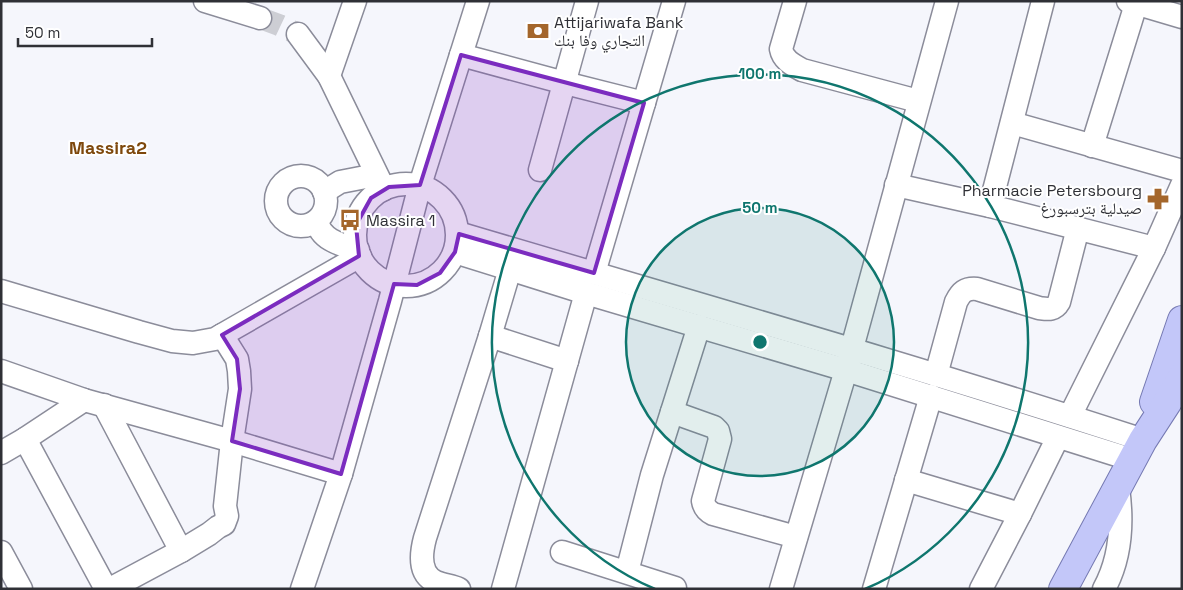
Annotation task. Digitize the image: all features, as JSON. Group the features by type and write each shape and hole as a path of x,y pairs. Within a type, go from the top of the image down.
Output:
{"main road":[{"path":"1138,450 1182,320"},
{"path":"1063,589 1138,450 1182,377"}],"street":[{"path":"205,1 260,18"},
{"path":"329,76 355,1"},
{"path":"302,589 341,474 420,185 478,1"},
{"path":"540,170 588,1"},
{"path":"503,589 567,360 674,1"},
{"path":"795,1 782,44 782,53 790,63 802,70 918,101"},
{"path":"782,589 947,1"},
{"path":"990,206 1043,1"},
{"path":"1092,146 1134,2 1182,17"},
{"path":"298,34 329,76 380,182"},
{"path":"461,55 644,103"},
{"path":"1012,123 1182,171"},
{"path":"297,177 305,177 319,184 324,192 326,202 323,212 317,221 310,225 293,225 280,216 276,200 282,185 297,177"},
{"path":"324,192 340,182 380,182 420,185 432,190 442,198 456,220 456,243 449,264 429,281 417,285 405,286 394,284 380,278 369,269 359,253 356,241 356,225 361,210 371,198 380,182"},
{"path":"896,185 990,206 1154,248"},
{"path":"1070,416 1154,248 1182,185"},
{"path":"317,221 317,225 330,239 359,253"},
{"path":"874,589 956,302 960,294 963,290 970,288 1048,310 1058,306 1078,228"},
{"path":"456,243 933,385 1070,416 1138,450"},
{"path":"456,243 510,269 590,283 699,326 848,359"},
{"path":"1,291 172,341 193,343 215,339 359,253"},
{"path":"460,589 435,581 430,577 425,571 421,554 510,269"},
{"path":"627,572 652,475 699,326"},
{"path":"110,589 181,551 224,524 227,516 225,506 240,389 236,359 222,335"},
{"path":"490,336 567,360"},
{"path":"1,370 94,403 232,441 341,474"},
{"path":"933,385 1058,437 1138,450"},
{"path":"1,453 94,403"},
{"path":"94,403 181,551"},
{"path":"672,412 714,427 720,436 703,501 706,508 713,514 796,537"},
{"path":"981,589 1058,437"},
{"path":"25,439 106,589"},
{"path":"906,480 1020,514"},
{"path":"1110,587 1119,540 1120,506 1118,488"},
{"path":"1,552 21,589"},
{"path":"562,552 676,589"}],"highlighted area":[{"path":"461,55 644,103 594,273 459,234 455,252 440,273 417,285 394,284 341,474 232,441 240,389 237,359 222,335 359,256 356,225 371,198 389,187 420,185"}],"tunnel":[{"path":"260,18 298,34"}],"place":[{"name":"Attijariwafa Bank التجاري وفا بنك","path":"538,31"},
{"name":"Pharmacie Petersbourg صيدلية بترسبورغ","path":"1158,199"},
{"name":"Massira 1","path":"350,220"}],"district":[{"name":"Massira2","path":"108,147"}]}
